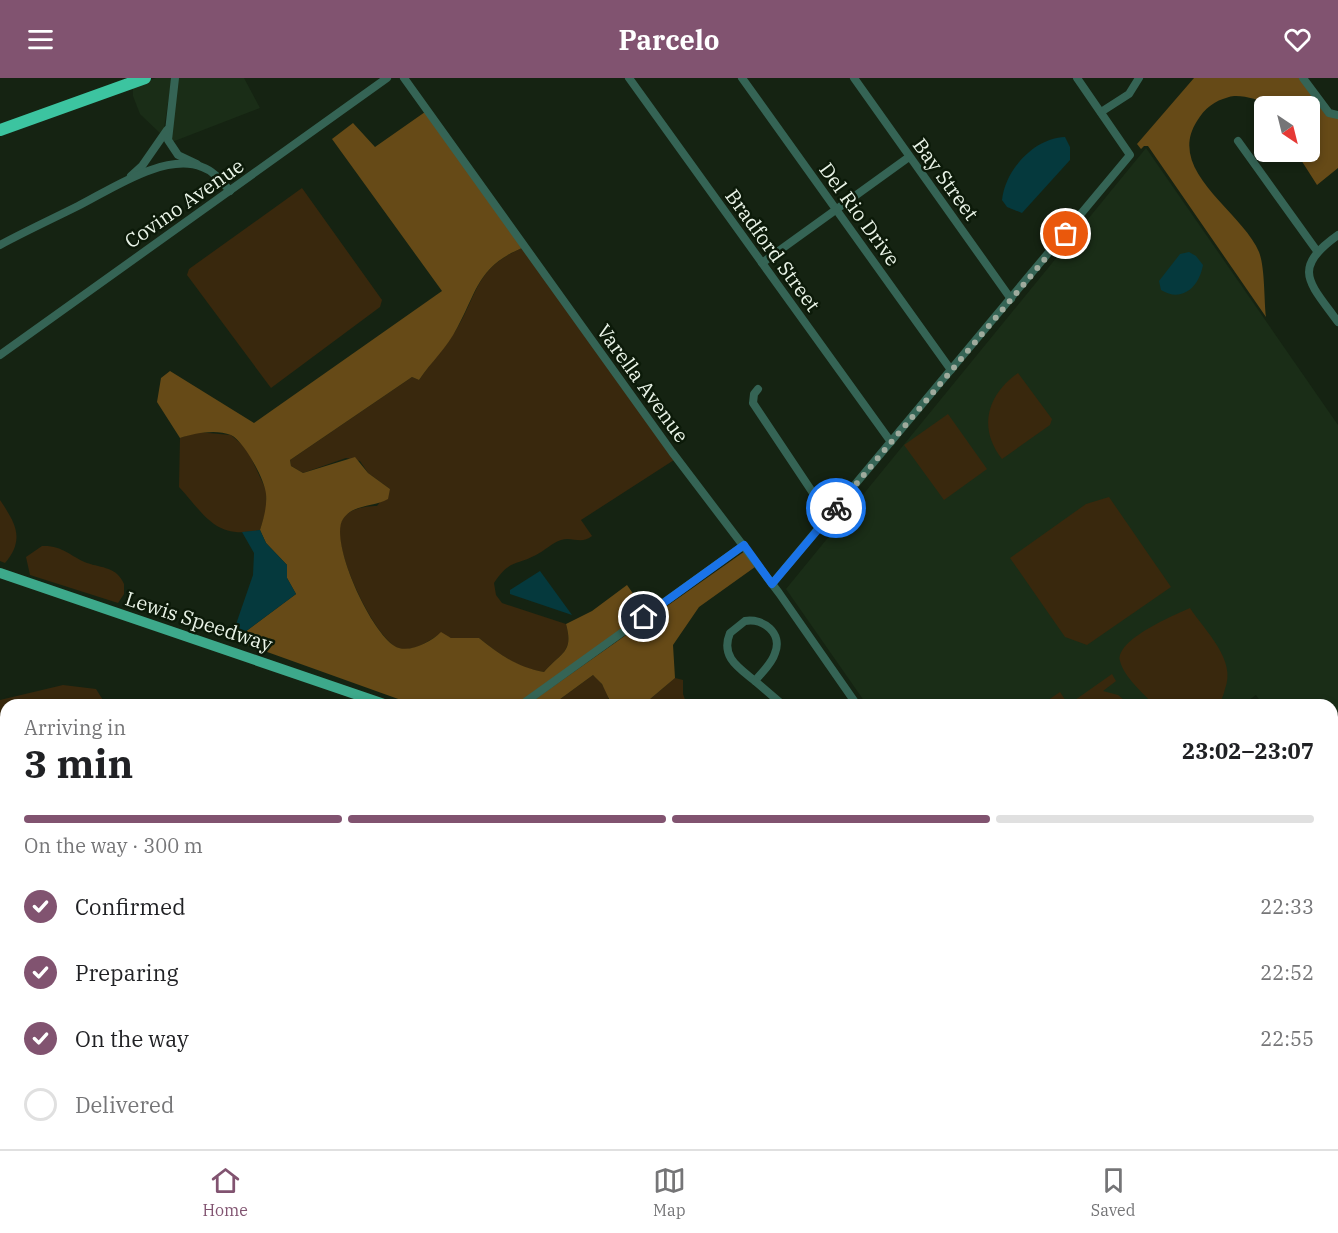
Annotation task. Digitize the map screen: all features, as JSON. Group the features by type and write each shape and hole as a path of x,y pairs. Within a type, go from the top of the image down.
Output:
{"highway":[{"path":"0,130 145,78"}],"main road":[{"name":"Lewis Speedway","path":"0,573 369,699"}],"street":[{"path":"175,78 168,140 176,153 213,173 230,191"},
{"name":"Covino Avenue","path":"0,355 387,78"},
{"name":"Varella Avenue","path":"404,78 672,452 744,545 853,699"},
{"name":"Bradford Street","path":"629,78 891,442"},
{"name":"Del Rio Drive","path":"742,78 951,370"},
{"path":"772,584 1130,155 1077,78"},
{"path":"1101,112 1129,94 1139,78"},
{"path":"1303,78 1329,113 1338,115"},
{"name":"Bay Street","path":"859,80 909,157 1011,299"},
{"path":"126,180 142,166 168,129"},
{"path":"1238,141 1317,251"},
{"path":"762,264 909,157"},
{"path":"0,245 126,180 158,169 179,165 202,166"},
{"path":"1338,235 1317,251 1309,263 1308,272 1311,282 1338,322"},
{"path":"758,389 754,394 753,403 829,517"},
{"path":"529,699 744,545"},
{"path":"755,681 776,653 777,641 768,626 750,620 734,628 727,646 733,663 776,699"}],"shaded area":[{"path":"156,78 172,78 161,134 140,114 133,96 133,86"},
{"path":"178,78 244,78 260,108 172,142 171,128"},
{"path":"1194,78 1299,78 1312,96 1254,96 1254,99 1238,96 1229,97 1214,103 1203,112 1190,139 1191,157 1198,174 1238,221 1259,252 1266,317 1148,146 1141,149 1137,144"},
{"path":"1320,107 1326,115 1338,118 1338,168 1317,185 1302,162 1320,162"},
{"path":"425,112 522,248 507,255 487,272 474,292 453,335 419,380 412,377 290,460 291,466 303,473 355,457 368,473 390,489 388,499 358,508 347,514 340,531 348,568 366,610 389,641 399,648 422,645 441,632 451,638 479,638 509,660 544,672 567,647 566,624 592,611 627,585 646,612 523,699 398,699 239,642 241,635 296,594 287,578 287,565 266,543 260,530 266,508 265,488 253,462 242,445 231,435 212,432 180,438 157,402 161,378 170,371 254,423 442,291 332,139 353,123 375,147"},
{"path":"1146,148 1338,425 1338,699 1259,699 1256,695 1250,699 863,699 786,589"},
{"path":"302,188 382,300 380,307 271,388 187,275 189,269"},
{"path":"522,248 674,460 581,520 592,536 588,539 558,541 536,555 509,566 494,583 496,595 502,603 566,624 567,647 544,672 509,660 479,638 451,638 440,634 420,646 409,649 398,648 388,641 367,610 348,570 340,534 341,522 347,514 362,508 377,506 390,489 368,473 360,461 346,458 303,473 291,466 290,460 412,377 419,380 456,330 486,273 495,264"},
{"path":"1018,373 1052,419 1050,425 1002,459 990,435 989,412 999,391"},
{"path":"948,414 987,469 944,500 904,445"},
{"path":"197,432 231,435 247,449 266,490 266,511 260,530 245,532 221,528 204,516 179,487 180,438"},
{"path":"1109,497 1171,587 1087,645 1065,637 1010,558 1086,504"},
{"path":"0,500 16,532 15,546 5,563 0,561"},
{"path":"42,546 61,549 87,563 113,571 124,584 124,594 118,603 30,575 26,557"},
{"path":"745,551 755,567 699,607 673,645 675,678 650,699 609,699 602,684 593,675 560,699 535,699"},
{"path":"1190,608 1218,646 1227,667 1228,678 1222,699 1148,699 1125,673 1120,661 1121,653 1127,645 1147,629"},
{"path":"1112,674 1116,681 1103,691 1118,695 1123,699 1097,699 1077,699"},
{"path":"593,675 605,688 608,699 560,699"},
{"path":"675,678 683,680 685,699 650,699"},
{"path":"63,685 96,689 102,699 4,699"},
{"path":"1060,692 1065,699 1050,699"}],"water":[{"path":"1065,137 1070,147 1070,160 1022,213 1007,207 1002,200 1004,189 1015,167 1032,149 1042,143"},
{"path":"1189,252 1196,256 1203,265 1198,280 1182,294 1169,294 1161,290 1159,281 1180,254"},
{"path":"260,530 266,543 287,565 287,578 296,594 241,635 234,630 253,575 254,553 242,532"},
{"path":"540,571 572,615 510,594 510,590"}],"way so far":[{"path":"836,508 1066,234"}],"route":[{"path":"644,617 744,545 772,584 836,508"}]}
